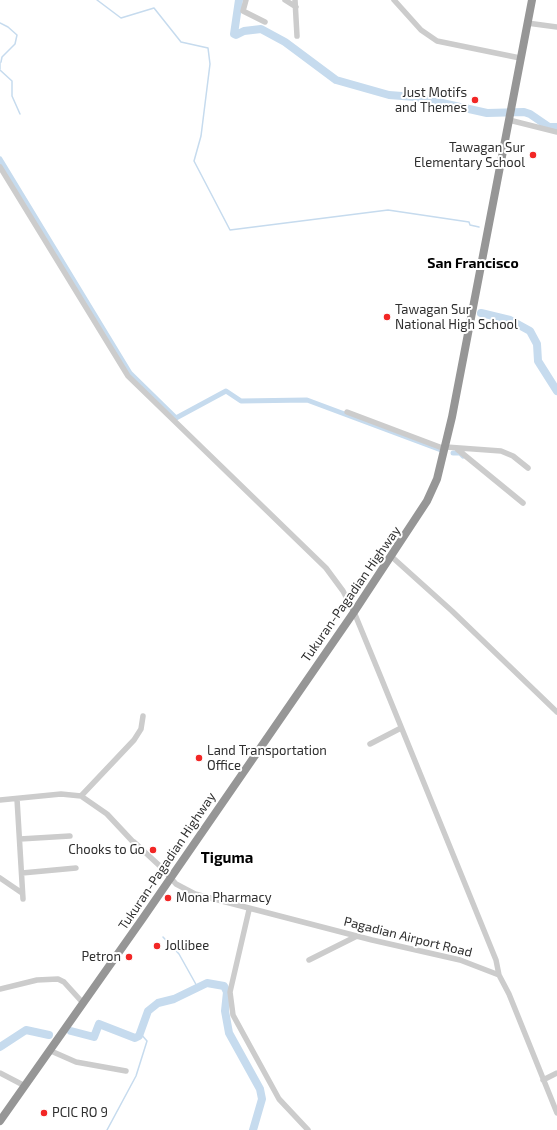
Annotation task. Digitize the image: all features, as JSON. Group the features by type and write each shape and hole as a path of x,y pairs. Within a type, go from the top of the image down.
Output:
{"highway":[{"name":"Tukuran-Pagadian Highway","path":"0,1121 83,1004 167,875 392,557 427,501 437,479 445,448 532,0"}],"street":[{"path":"246,0 243,5 243,11 265,22"},
{"path":"285,0 296,7"},
{"path":"295,0 296,36"},
{"path":"394,0 421,30 437,41 520,58"},
{"path":"527,23 557,27"},
{"path":"509,117 557,132"},
{"path":"0,167 3,176 128,376 326,568 343,591 354,612 402,728 496,960 499,975 509,994 557,1114"},
{"path":"347,412 445,448 501,451 513,456 528,468"},
{"path":"457,448 523,503"},
{"path":"392,557 446,606 557,712"},
{"path":"0,800 61,794 81,796 134,740 141,728 143,716"},
{"path":"370,744 402,728"},
{"name":"Pagadian Airport Road","path":"81,796 89,800 107,814 167,875 180,887 191,893 249,910 460,960 499,975"},
{"path":"0,878 23,896 17,799"},
{"path":"20,839 70,836"},
{"path":"22,873 76,868"},
{"path":"249,910 230,992 233,1015 279,1098 308,1130"},
{"path":"309,960 357,936"},
{"path":"0,988 37,980 58,979 64,982 83,1004"},
{"path":"51,1051 76,1062 126,1070"},
{"path":"0,1073 25,1086"},
{"path":"543,1080 557,1073"}],"waterway":[{"path":"97,0 121,18 154,8 181,42 208,48 210,64 201,136 194,161 230,230 388,210 469,222 470,225 479,227"},
{"path":"239,0 234,34 236,35 244,31 261,29 285,42 336,80 389,95 415,97 487,113 524,112 530,114 549,127 557,127"},
{"path":"0,23 8,27 17,35 15,44 2,57 1,62"},
{"path":"0,63 0,69"},
{"path":"0,70 12,81 12,96 20,114"},
{"path":"0,159 130,373 176,418 226,391 241,401 307,400 441,450"},
{"path":"465,311 466,307"},
{"path":"481,313 510,320 530,331 537,344 538,361 557,391"},
{"path":"453,453 460,453 463,456"},
{"path":"163,937 179,954 198,988"},
{"path":"71,1031 94,1037 99,1024 135,1038 139,1036 148,1011 158,1003 174,999 207,983 224,986 227,992 225,1011 229,1033 260,1089 262,1099 253,1130"},
{"path":"0,1047 26,1030 49,1035"},
{"path":"107,1130 136,1076 147,1041 140,1033"}],"place":[{"name":"Just Motifs and Themes","path":"475,100"},
{"name":"Tawagan Sur Elementary School","path":"533,155"},
{"name":"Tawagan Sur National High School","path":"387,317"},
{"name":"Land Transportation Office","path":"199,758"},
{"name":"Chooks to Go","path":"153,850"},
{"name":"Mona Pharmacy","path":"168,898"},
{"name":"Jollibee","path":"157,946"},
{"name":"Petron","path":"129,957"},
{"name":"PCIC RO 9","path":"44,1113"}],"district":[{"name":"San Francisco","path":"473,263"},
{"name":"Tiguma","path":"227,858"}]}
